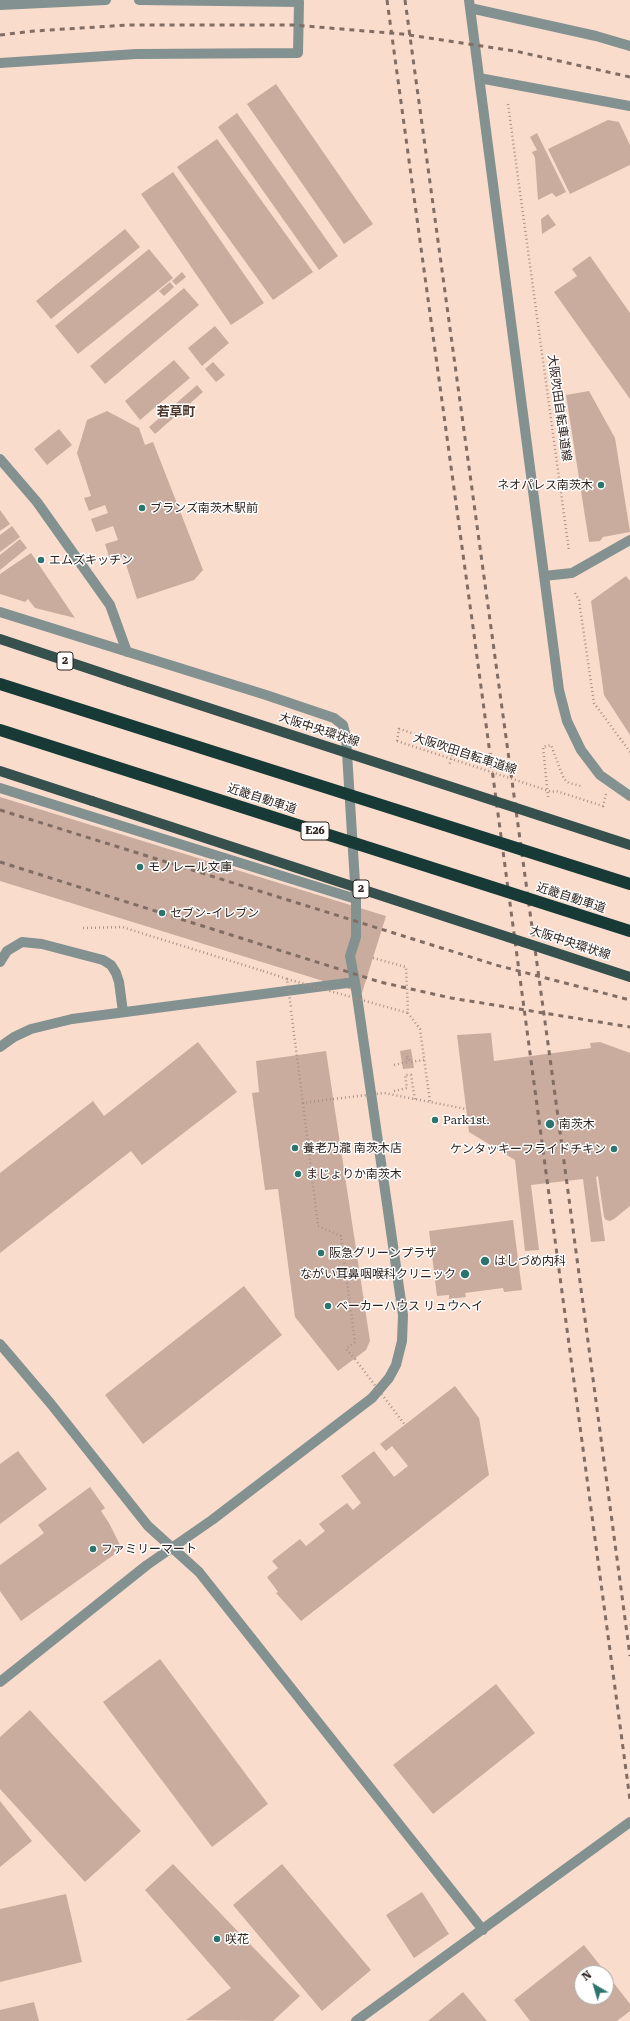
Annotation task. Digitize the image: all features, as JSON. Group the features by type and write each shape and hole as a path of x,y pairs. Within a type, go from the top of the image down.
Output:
{"highway":[{"path":"0,684 630,884"},
{"name":"近畿自動車道","path":"0,730 630,931"}],"main road":[{"name":"大阪中央環状線","path":"0,639 630,845"},
{"name":"大阪中央環状線","path":"0,771 630,977"}],"street":[{"path":"0,5 106,0"},
{"path":"0,63 136,54 298,53 299,2 139,0"},
{"path":"630,46 470,4 559,690 567,721 581,750 600,775 630,796"},
{"path":"480,78 630,106"},
{"path":"0,459 37,502 110,605 127,652"},
{"path":"544,576 572,573 630,540"},
{"path":"0,612 273,697 334,718 343,725 346,737 356,899 356,937 350,956 403,1315 402,1341 396,1365 389,1378 372,1398 212,1520 147,1566 0,1682"},
{"path":"0,788 356,899"},
{"path":"0,962 7,951 22,942 42,944 103,960 111,966 116,973 119,982 123,1012"},
{"path":"0,1047 14,1037 50,1023 355,982"},
{"path":"0,1344 56,1410 148,1526 199,1572 482,1930"},
{"path":"356,2021 630,1822"}],"path":[{"name":"大阪吹田自転車道線","path":"508,101 572,573 575,593 579,600 594,702 630,752"},
{"name":"大阪吹田自転車道線","path":"455,746 399,729 397,741 467,762 472,766 552,792 556,790 603,806 606,794 599,792"},
{"path":"548,798 543,747 551,745 564,779 569,783 584,787"},
{"path":"83,928 122,927 287,979 408,1013"},
{"path":"373,958 406,967 408,1013 420,1029 430,1102"},
{"path":"287,979 318,1226 341,1236 355,1342 346,1349 405,1425"},
{"path":"394,1065 407,1062 406,1056 410,1062 424,1060"},
{"path":"394,1091 407,1088 405,1075 411,1075 415,1100"},
{"path":"303,1103 384,1093 466,1109"}],"building":[{"path":"276,84 373,224 344,244 247,104"},
{"path":"237,113 338,256 319,270 218,127"},
{"path":"608,120 619,122 630,145 630,165 570,194 548,149"},
{"path":"537,133 566,192 556,197 552,193 538,200 535,158 532,152 537,150 530,137"},
{"path":"217,139 313,272 273,300 177,167"},
{"path":"173,172 264,303 231,325 141,194"},
{"path":"548,214 556,225 542,234 541,219"},
{"path":"125,229 140,247 51,319 36,301"},
{"path":"149,249 173,278 78,354 55,326"},
{"path":"590,256 630,313 630,399 554,292 577,276 572,269"},
{"path":"182,272 186,277 176,285 172,281"},
{"path":"170,282 174,287 164,296 159,291"},
{"path":"184,288 199,305 105,384 90,366"},
{"path":"215,326 229,343 202,366 188,348"},
{"path":"174,360 190,378 140,420 125,401"},
{"path":"213,362 225,375 216,382 205,369"},
{"path":"197,385 203,392 155,434 149,427"},
{"name":"ネオパレス南茨木","path":"589,391 615,438 630,532 603,537 600,541 589,542 566,395"},
{"name":"ブランズ南茨木駅前","path":"107,411 139,428 145,445 153,442 203,570 194,580 137,599 124,558 111,563 105,544 118,540 113,526 96,532 91,519 108,513 105,505 89,511 84,498 91,496 77,453 87,420"},
{"path":"59,429 72,445 47,465 34,449"},
{"path":"0,510 10,524 0,531"},
{"path":"12,526 20,537 0,552 0,535"},
{"path":"20,539 27,548 0,570 0,555"},
{"path":"31,553 75,618 35,608 28,599 25,602 0,594 0,574"},
{"path":"626,576 630,581 630,735 604,695 591,601"},
{"path":"0,797 386,916 362,993 0,881"},
{"path":"491,1033 494,1061 591,1048 590,1043 600,1042 630,1053 630,1206 614,1219 610,1221 606,1220 604,1217 598,1176 596,1177 605,1241 591,1242 583,1179 531,1185 539,1250 525,1251 515,1160 469,1132 457,1035"},
{"path":"198,1042 237,1092 142,1165 131,1151 0,1253 0,1173 93,1101 104,1116"},
{"path":"411,1049 414,1068 403,1069 400,1051"},
{"name":"阪急グリーンプラザ","path":"326,1051 370,1341 366,1350 338,1371 295,1317 278,1189 265,1190 252,1093 259,1092 256,1061"},
{"path":"513,1220 522,1290 504,1292 503,1288 465,1293 466,1297 449,1299 449,1295 437,1296 429,1231"},
{"path":"244,1286 282,1335 143,1444 105,1395"},
{"path":"455,1386 479,1418 489,1475 301,1621 276,1593 278,1592 267,1577 278,1568 272,1561 300,1539 306,1546 325,1531 319,1524 347,1503 353,1510 361,1503 341,1476 374,1451 394,1477 408,1466 392,1446 386,1451 380,1444"},
{"path":"18,1451 47,1489 0,1524 0,1464"},
{"path":"90,1487 105,1508 101,1511 122,1549 21,1621 0,1591 0,1565 44,1533 38,1525"},
{"path":"160,1659 268,1804 212,1847 103,1702"},
{"path":"496,1684 535,1733 433,1814 393,1765"},
{"path":"30,1710 141,1831 85,1882 0,1789 0,1737"},
{"path":"0,1801 32,1841 0,1867"},
{"name":"咲花","path":"173,1864 300,1996 273,2021 186,2020 231,1988 145,1890"},
{"path":"282,1864 371,1970 322,2011 233,1905"},
{"path":"422,1892 449,1934 414,1958 386,1915"},
{"path":"66,1894 82,1962 0,1982 0,1909"},
{"path":"584,1945 600,1965 574,1965 574,2005 614,2005 614,1983 630,2004 630,2011 617,2021 530,2021 514,2000"},
{"path":"463,1992 487,2021 428,2021"},
{"path":"34,2002 39,2021 0,2021 0,2010"}],"railway":[{"path":"387,0 473,627 630,1800"},
{"path":"405,0 559,1124 630,1656"},
{"path":"0,35 34,31 128,25 293,25 402,34 515,51 630,77"},
{"path":"0,810 496,965 630,1000"},
{"path":"0,862 380,982 451,998 630,1027"}],"place":[{"name":"ネオパレス南茨木","path":"601,485"},
{"name":"ブランズ南茨木駅前","path":"142,508"},
{"name":"エムズキッチン","path":"41,560"},
{"name":"モノレール文庫","path":"140,867"},
{"name":"セブン-イレブン","path":"162,913"},
{"name":"Park1st.","path":"435,1120"},
{"name":"南茨木","path":"550,1124"},
{"name":"養老乃瀧 南茨木店","path":"295,1148"},
{"name":"ケンタッキーフライドチキン","path":"614,1149"},
{"name":"まじょりか南茨木","path":"298,1174"},
{"name":"阪急グリーンプラザ","path":"321,1253"},
{"name":"はしづめ内科","path":"485,1261"},
{"name":"ながい耳鼻咽喉科クリニック","path":"465,1274"},
{"name":"ベーカーハウス リュウヘイ","path":"328,1306"},
{"name":"ファミリーマート","path":"93,1549"},
{"name":"咲花","path":"217,1939"}],"district":[{"name":"若草町","path":"176,412"}]}
